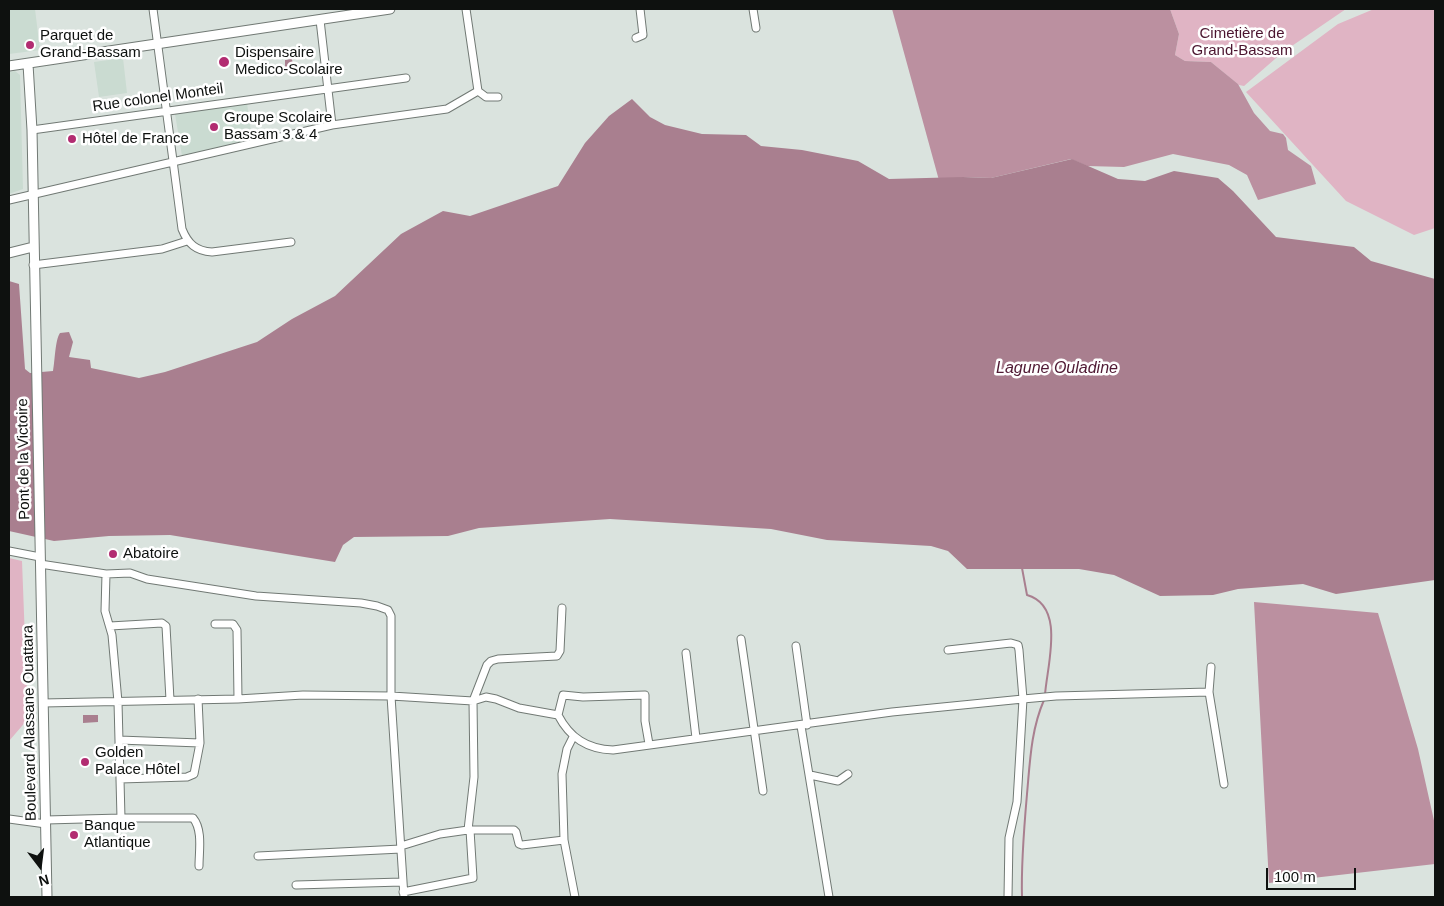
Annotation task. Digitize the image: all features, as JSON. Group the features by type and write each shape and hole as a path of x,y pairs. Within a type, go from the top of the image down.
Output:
{"street":[{"path":"153,9 182,229 187,241 202,252 292,242"},
{"path":"9,66 390,9"},
{"path":"466,9 478,91 486,97 498,97"},
{"path":"636,38 643,35 640,9"},
{"path":"753,9 756,28"},
{"path":"320,20 332,125"},
{"name":"Pont de la Victoire","path":"28,64 32,130 33,265 40,557"},
{"name":"Rue colonel Monteil","path":"32,130 406,78"},
{"path":"9,200 332,125 448,109 478,91"},
{"path":"33,265 162,249 187,241"},
{"path":"9,252 33,247"},
{"path":"9,551 106,574 130,573 147,580 256,596 378,606 388,610 391,616 391,696 403,894 472,878 469,830 474,777 473,701 486,665 491,661 557,656 560,651 562,608"},
{"name":"Boulevard Alassane Ouattara","path":"40,557 47,897"},
{"path":"106,574 105,611 110,626 118,702 121,818"},
{"path":"110,626 162,622 166,626 170,700"},
{"path":"215,624 234,624 237,630 238,699"},
{"path":"740,639 763,791"},
{"path":"948,650 996,643 1018,645 1023,698 1017,802 1009,846 1008,897"},
{"path":"796,646 810,776 829,897"},
{"path":"686,653 696,738"},
{"path":"1211,667 1209,692 1224,784"},
{"path":"43,703 238,699 304,695 391,696 473,701 486,697 496,698 520,708 558,715 573,737 592,747 608,750 804,726 892,712 1023,698 1209,692"},
{"path":"558,715 563,695 583,697 645,695 645,721 649,744"},
{"path":"120,779 192,776 196,770 200,742 198,700"},
{"path":"573,737 567,749 562,774 564,840 575,897"},
{"path":"119,740 200,742"},
{"path":"810,776 838,781 844,779 848,774"},
{"path":"9,819 46,822 121,818 193,818 197,823 199,835 199,866"},
{"path":"258,856 401,847 440,834 469,830 514,830 519,844 522,845 564,840"},
{"path":"296,885 402,882"}],"shaded area":[{"path":"9,9 35,9 40,50 9,54"},
{"path":"892,9 1170,9 1179,34 1175,55 1185,61 1211,62 1238,84 1254,113 1270,131 1283,134 1286,138 1288,150 1311,166 1316,184 1258,200 1247,175 1229,165 1173,154 1124,167 1087,166 1071,159 991,178 963,177 940,184"},
{"path":"123,58 127,93 99,97 94,62"},
{"path":"15,71 20,75 23,189 9,194 9,72"},
{"name":"Groupe Scolaire Bassam 3 & 4","path":"247,103 252,140 182,156 175,114"},
{"path":"1254,602 1378,613 1418,749 1435,825 1435,864 1269,883"}],"green space":[{"name":"Cimetière de Grand-Bassam","path":"1170,9 1346,9 1283,52 1244,86 1239,85 1211,62 1185,61 1175,55 1179,34"},
{"path":"1374,9 1435,9 1435,228 1414,235 1346,201 1246,92 1338,24"},
{"path":"9,558 22,561 28,719 9,741"}],"water":[{"path":"292,59 294,72 292,75 285,69 285,60"},
{"name":"Lagune Ouladine","path":"632,99 650,117 665,125 702,134 746,135 761,146 802,150 858,161 889,179 991,178 1072,159 1118,179 1145,181 1174,171 1218,178 1233,191 1276,237 1354,247 1371,261 1435,279 1435,580 1336,594 1303,584 1238,589 1213,595 1160,596 1114,575 1079,569 967,569 948,551 931,546 827,540 771,529 610,519 479,528 448,536 354,537 343,545 335,562 170,535 109,536 54,541 9,531 9,281 19,284 25,369 30,373 53,371 58,336 60,333 69,332 73,342 69,357 90,360 91,368 139,378 165,372 257,342 292,319 335,296 401,234 443,211 470,216 558,186 585,143 609,116"},
{"path":"83,715 98,715 98,722 83,723"}],"waterway":[{"path":"1022,568 1027,595 1039,601 1047,611 1050,624 1050,653 1045,695"},
{"path":"1022,897 1023,846 1030,758 1036,723 1044,700"}],"place":[{"name":"Parquet de Grand-Bassam","path":"30,45"},
{"name":"Dispensaire Medico-Scolaire","path":"224,62"},
{"name":"Groupe Scolaire Bassam 3 & 4","path":"214,127"},
{"name":"Hôtel de France","path":"72,139"},
{"name":"Abatoire","path":"113,554"},
{"name":"Golden Palace Hôtel","path":"85,762"},
{"name":"Banque Atlantique","path":"74,835"}]}
